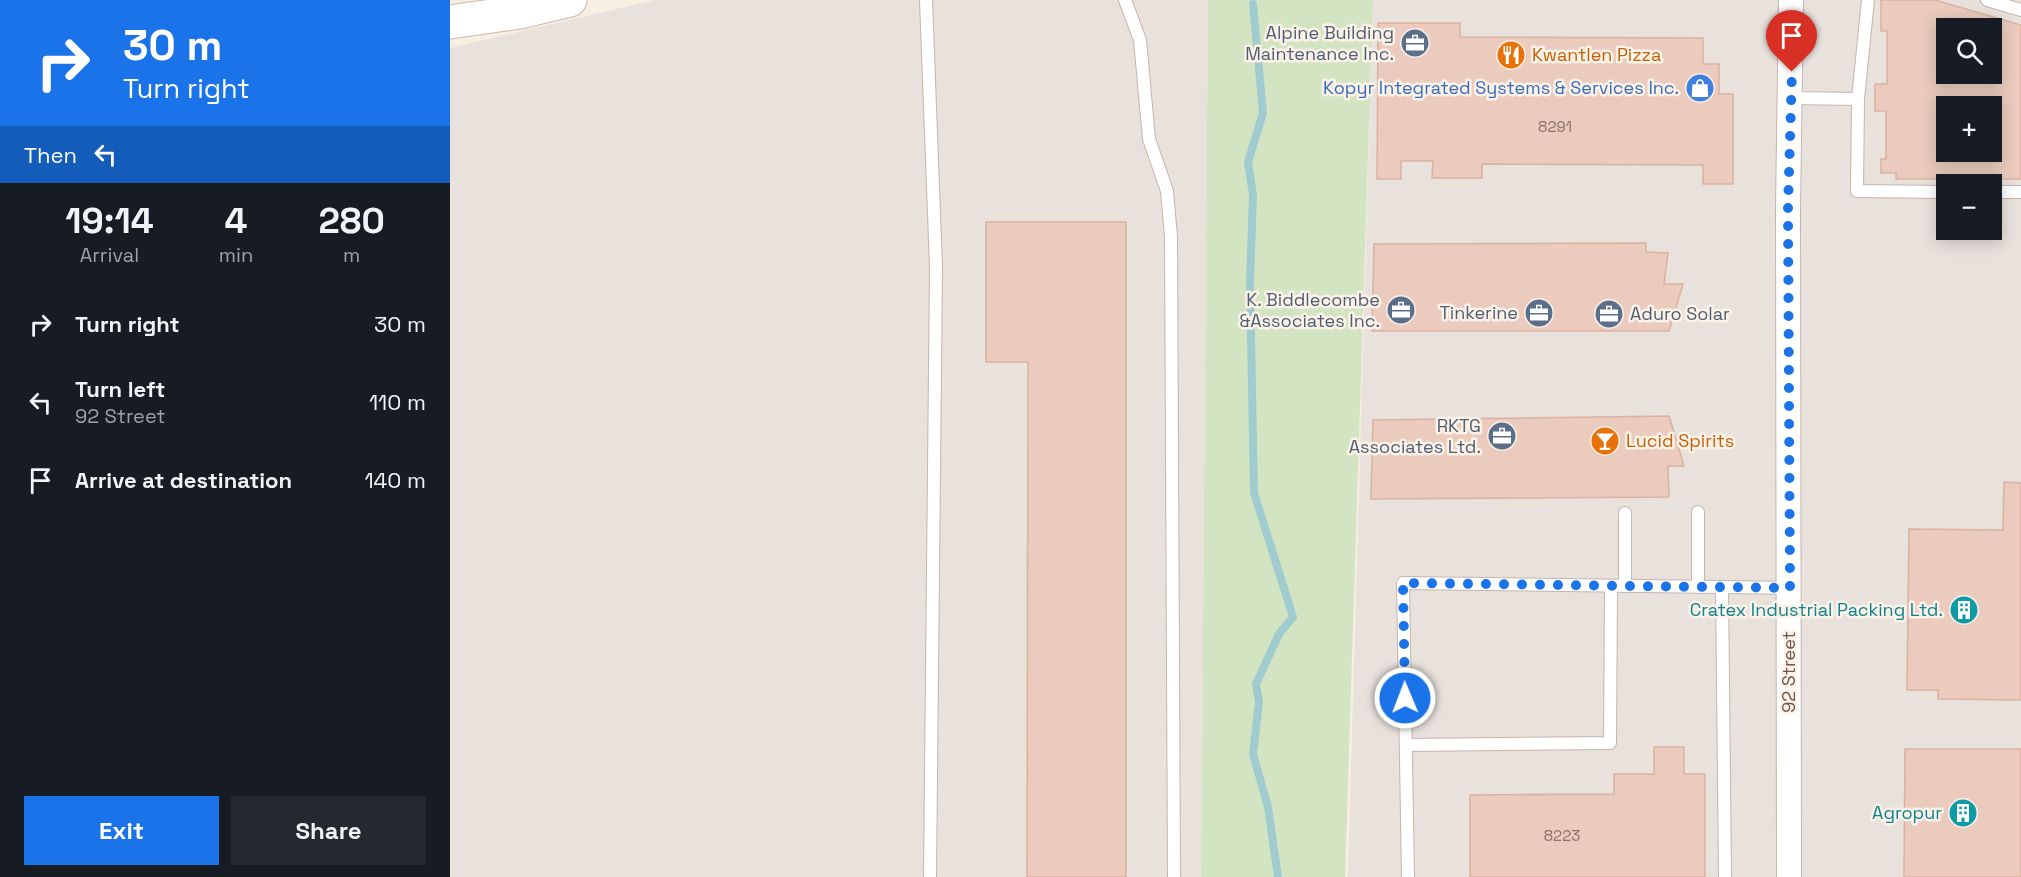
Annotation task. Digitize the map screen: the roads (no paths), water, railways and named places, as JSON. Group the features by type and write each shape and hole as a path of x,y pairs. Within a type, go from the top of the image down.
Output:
{"main road":[{"path":"450,22 520,12 570,0"}],"street":[{"name":"92 Street","path":"1789,877 1788,208 1791,0"}],"lane":[{"path":"926,0 936,267 930,877"},
{"path":"1125,0 1140,40 1149,139 1167,191 1171,237 1174,877"},
{"path":"1868,0 1858,99 1857,191 1936,192"},
{"path":"1987,0 2021,10"},
{"path":"1791,98 1858,99"},
{"path":"2002,192 2021,192"},
{"path":"1698,512 1698,587"},
{"path":"1625,513 1625,586"},
{"path":"1408,877 1403,583 1790,588"},
{"path":"1406,745 1610,743 1611,586"},
{"path":"1722,587 1725,877"}],"waterway":[{"path":"1253,4 1263,113 1248,162 1253,195 1250,282 1254,493 1293,617 1279,634 1256,684 1259,702 1253,754 1268,807 1278,877"}],"place":[{"name":"Alpine Building Maintenance Inc.","path":"1415,43"},
{"name":"Kwantlen Pizza","path":"1511,55"},
{"name":"Kopyr Integrated Systems & Services Inc.","path":"1700,88"},
{"name":"K. Biddlecombe &Associates Inc.","path":"1401,310"},
{"name":"Tinkerine","path":"1539,313"},
{"name":"Aduro Solar","path":"1609,314"},
{"name":"RKTG Associates Ltd.","path":"1502,436"},
{"name":"Lucid Spirits","path":"1605,441"},
{"name":"Cratex Industrial Packing Ltd.","path":"1964,610"},
{"name":"Agropur","path":"1963,813"}]}
